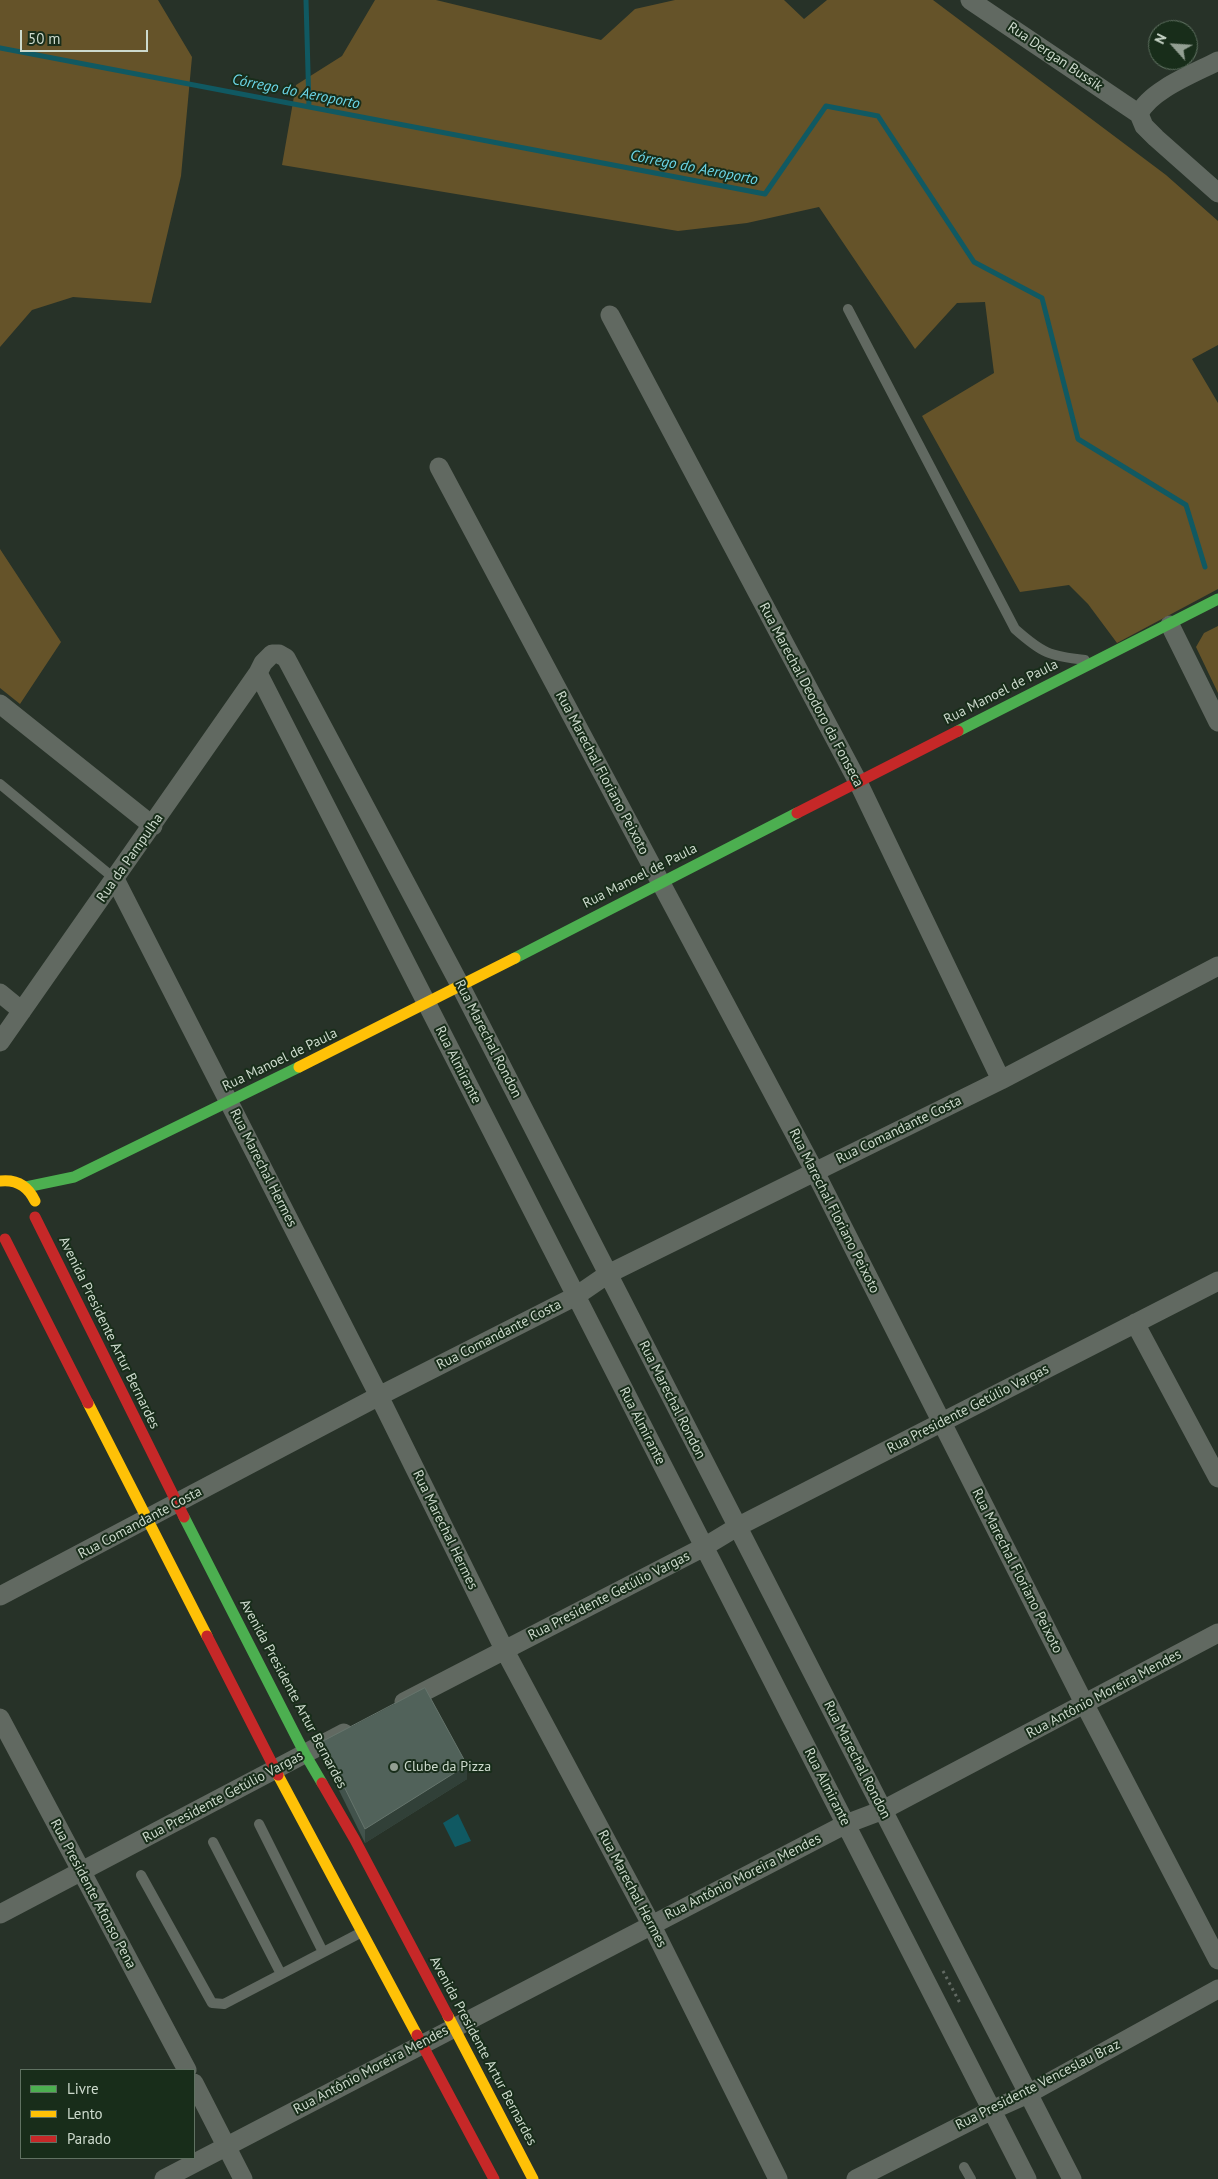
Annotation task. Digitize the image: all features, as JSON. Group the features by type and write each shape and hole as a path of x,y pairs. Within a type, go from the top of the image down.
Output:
{"main road":[{"name":"Rua Manoel de Paula","path":"26,1187 74,1177 229,1102 427,1004 460,985 661,882 1218,599"},
{"path":"3,1169 13,1180 26,1187"},
{"name":"Rua Manoel de Paula","path":"39,1210 74,1177"},
{"path":"0,1181 13,1180"},
{"name":"Avenida Presidente Artur Bernardes","path":"26,1187 34,1198 177,1504 305,1754 355,1840 534,2179"},
{"path":"7,1238 275,1770 494,2179"}],"street":[{"name":"Rua Dergan Bussik","path":"975,1 1139,114"},
{"path":"1218,61 1179,80 1151,98 1143,105 1139,114 1144,126 1156,138 1218,192"},
{"name":"Rua Marechal Deodoro da Fonseca","path":"610,315 858,782 1001,1080"},
{"name":"Rua Marechal Floriano Peixoto","path":"439,467 814,1172 1085,1705 1218,1960"},
{"path":"1170,625 1218,722"},
{"name":"Rua Marechal Rondon","path":"258,673 262,663 272,654 286,658 460,985 1072,2179"},
{"name":"Rua da Pampulha","path":"0,1042 153,826 258,673"},
{"name":"Rua Almirante","path":"258,673 1027,2179"},
{"path":"0,704 153,826"},
{"name":"Rua Marechal Hermes","path":"115,879 379,1396 504,1649 650,1924 778,2179"},
{"name":"Rua Comandante Costa","path":"0,1596 379,1396 576,1296 608,1274 1001,1080 1218,966"},
{"path":"0,993 22,1011"},
{"name":"Rua Presidente Getúlio Vargas","path":"391,1709 704,1547 737,1527 1218,1281"},
{"path":"1135,1323 1218,1478"},
{"name":"Rua Antônio Moreira Mendes","path":"164,2179 650,1924 846,1824 883,1810 1085,1705 1218,1633"},
{"name":"Rua Presidente Afonso Pena","path":"0,1718 186,2069"},
{"name":"Rua Presidente Getúlio Vargas","path":"0,1914 356,1727"},
{"name":"Rua Presidente Venceslau Braz","path":"856,2179 992,2110 1028,2094 1218,1989"},
{"path":"195,2085 243,2179"}],"lane":[{"path":"848,309 1015,629 1032,644 1054,656 1096,661"},
{"path":"0,784 115,879"},
{"path":"259,1824 323,1952"},
{"path":"213,1842 282,1974"},
{"path":"141,1874 212,2002 224,2004 362,1932"},
{"path":"964,2167 971,2179"}],"shaded area":[{"path":"0,0 158,0 192,57 181,176 151,303 73,297 32,310 0,347"},
{"path":"375,0 436,0 601,40 635,9 675,0 784,0 804,19 827,0 933,0 1166,175 1218,221 1218,345 1192,359 1218,403 1218,589 1117,643 1088,604 1069,585 1020,592 922,416 994,373 985,302 957,303 915,349 819,207 747,223 678,231 282,165 296,85 342,56"},
{"path":"0,549 61,642 20,704 0,688"},
{"path":"1218,626 1218,693 1196,647 1204,633"}],"water":[{"path":"458,1814 471,1841 455,1847 443,1823"}],"building":[{"name":"Clube da Pizza","path":"425,1688 467,1765 365,1829 322,1742"}],"waterway":[{"path":"306,0 309,107"},
{"name":"Córrego do Aeroporto","path":"0,48 765,194 826,106 878,116 974,262 1042,298 1078,439 1186,505 1205,567"}],"traffic: fast":[{"path":"958,731 1218,599"},
{"path":"515,958 797,813"},
{"path":"26,1187 74,1177 299,1067"},
{"path":"184,1517 305,1754 322,1783"}],"traffic: slow":[{"path":"299,1067 515,958"},
{"path":"0,1181 17,1182 29,1191 35,1201"},
{"path":"88,1403 207,1636"},
{"path":"278,1775 417,2035"},
{"path":"448,2016 533,2179"}],"traffic: jam":[{"path":"797,813 958,731"},
{"path":"35,1217 184,1517"},
{"path":"5,1239 88,1403"},
{"path":"207,1636 278,1775"},
{"path":"322,1783 355,1840 448,2016"},
{"path":"417,2035 494,2179"}],"place":[{"name":"Clube da Pizza","path":"394,1767"}]}
